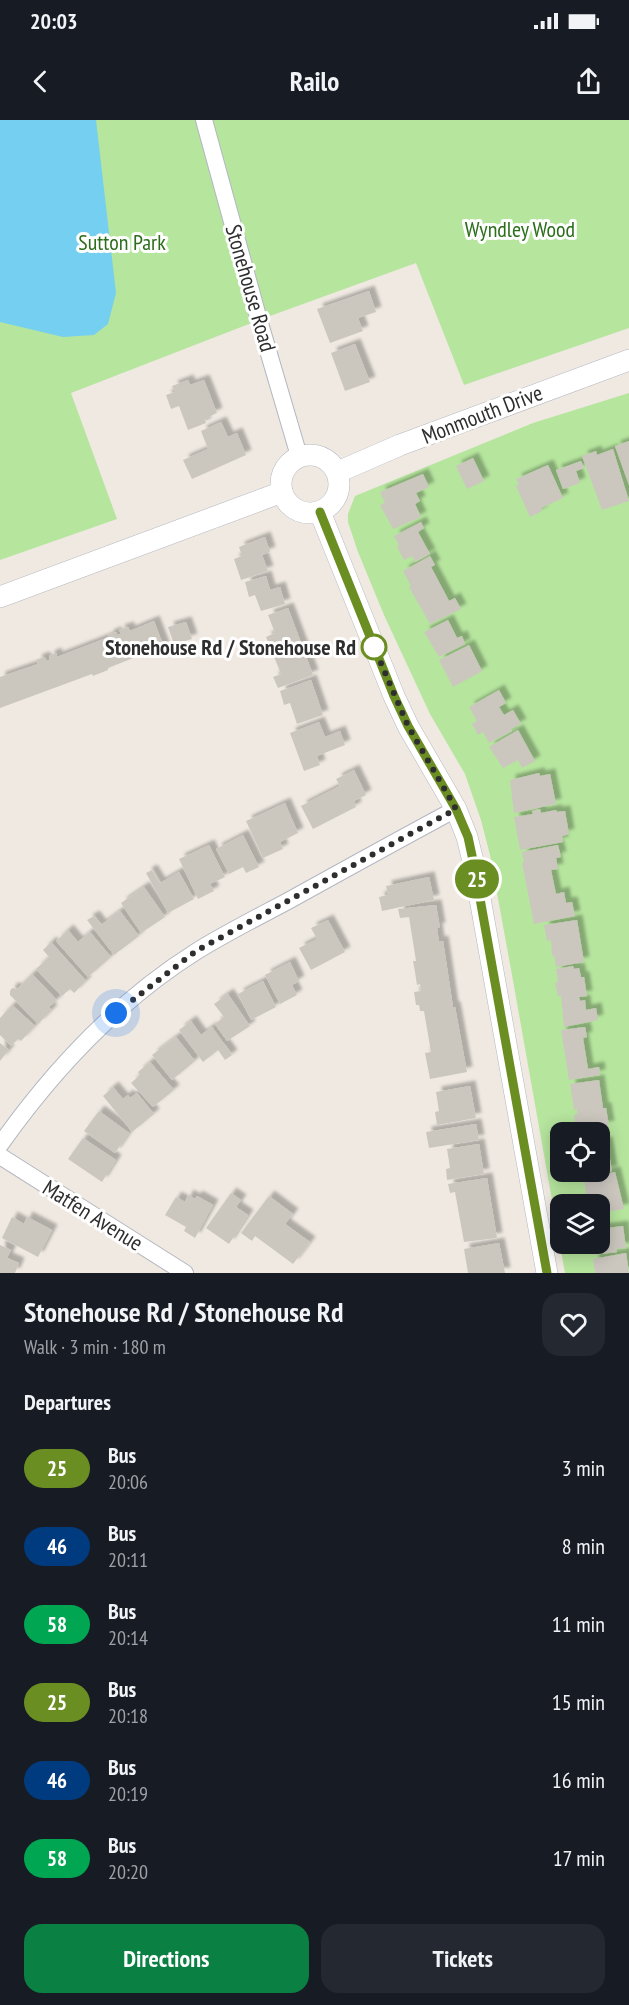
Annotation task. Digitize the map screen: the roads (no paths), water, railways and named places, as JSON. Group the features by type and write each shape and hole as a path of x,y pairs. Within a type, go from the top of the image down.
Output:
{"street":[{"name":"Stonehouse Road","path":"204,120 299,456"},
{"name":"Monmouth Drive","path":"338,472 411,441 629,360"},
{"path":"319,455 330,461 338,472 339,489 333,502 320,512 304,512 289,505 282,492 281,479 286,466 299,456 319,455"},
{"path":"0,597 282,492"},
{"path":"320,512 394,696 408,726 456,809 468,837 548,1273"},
{"path":"0,1145 24,1111 98,1029 134,998 196,951 456,809"},
{"name":"Matfen Avenue","path":"0,1156 185,1273"}],"water":[{"path":"0,120 96,120 116,293 108,324 94,335 63,337 0,322"}],"place":[{"name":"Stonehouse Rd / Stonehouse Rd","path":"374,647"}],"park label":[{"name":"Wyndley Wood","path":"520,229"},
{"name":"Sutton Park","path":"122,242"}]}
